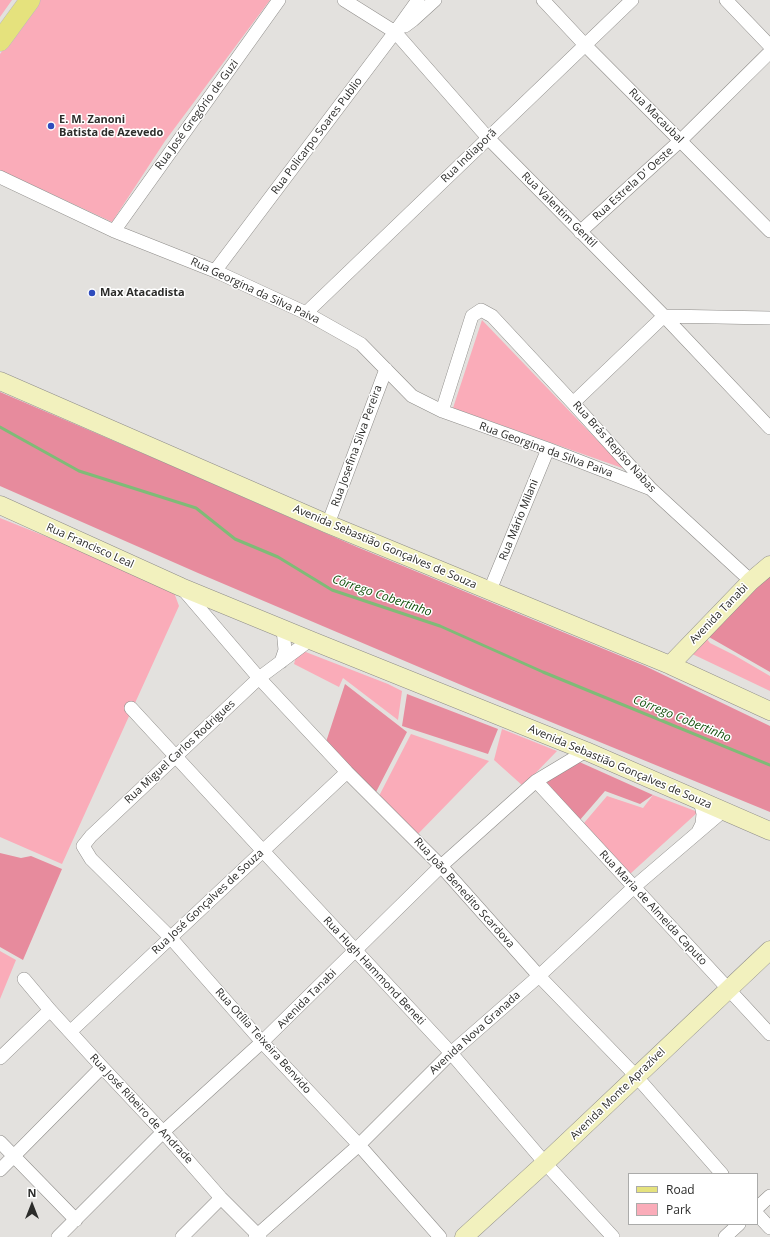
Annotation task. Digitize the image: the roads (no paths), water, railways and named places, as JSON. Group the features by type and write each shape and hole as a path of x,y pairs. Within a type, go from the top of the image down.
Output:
{"main road":[{"path":"0,41 30,0"},
{"name":"Avenida Sebastião Gonçalves de Souza","path":"0,381 328,524 670,665 770,711"},
{"name":"Rua Francisco Leal","path":"0,505 181,587"},
{"name":"Avenida Tanabi","path":"670,665 750,581 770,565"},
{"name":"Avenida Sebastião Gonçalves de Souza","path":"181,587 207,607 282,629 310,640 586,751 770,831"},
{"name":"Avenida Monte Aprazível","path":"464,1237 545,1163 770,950"}],"street":[{"name":"Rua José Gregório de Guzi","path":"114,231 279,0"},
{"name":"Rua Valentim Gentil","path":"344,0 395,32 488,138 664,316 770,428"},
{"name":"Rua Policarpo Soares Publio","path":"215,271 418,0"},
{"path":"395,32 413,20 436,0"},
{"name":"Rua Macaubal","path":"543,0 585,45 770,231"},
{"name":"Rua Indiaporã","path":"306,313 632,0"},
{"path":"726,0 770,46"},
{"name":"Rua Estrela D' Oeste","path":"580,232 681,140 770,52"},
{"name":"Rua Georgina da Silva Paiva","path":"0,177 114,231 215,271 306,313 361,344 412,396 442,412 548,449 651,489"},
{"name":"Rua Brás Repiso Nabas","path":"442,412 472,316 481,310 492,316 651,489 750,581"},
{"path":"573,403 664,316 770,318"},
{"name":"Rua Josefina Silva Pereira","path":"328,524 386,368"},
{"name":"Rua Mário Milani","path":"490,590 548,449"},
{"name":"Rua João Benedito Scardova","path":"207,607 259,678 347,772 441,866 539,976 636,1076 721,1173"},
{"path":"281,662 285,650 282,629"},
{"name":"Rua Miguel Carlos Rodrigues","path":"83,846 90,836 259,678 310,640"},
{"name":"Rua Hugh Hammond Beneti","path":"131,708 451,1053 545,1163 613,1237"},
{"path":"558,740 564,759 560,766"},
{"name":"Avenida Tanabi","path":"58,1237 163,1132 262,1042 441,866 536,781 586,751"},
{"name":"Rua José Gonçalves de Souza","path":"70,1032 347,772"},
{"name":"Rua Maria de Almeida Caputo","path":"536,781 770,1034"},
{"path":"698,832 702,824 703,814 700,800"},
{"name":"Avenida Nova Granada","path":"258,1236 358,1145 451,1053 539,976 634,887 723,810"},
{"name":"Rua Otília Teixeira Benvido","path":"83,846 91,859 170,938 262,1042 358,1145 440,1237"},
{"name":"Rua José Ribeiro de Andrade","path":"24,979 50,1010 163,1132 221,1198 258,1236"},
{"path":"0,1058 50,1010"},
{"path":"0,1170 102,1067"},
{"path":"0,1142 76,1220"},
{"path":"758,1207 770,1196"},
{"path":"182,1237 221,1198"},
{"path":"758,1215 770,1228"},
{"path":"725,1237 738,1225"}],"waterway":[{"name":"Córrego Cobertinho","path":"0,427 79,471 196,508 235,539 278,557 332,590 440,626 543,672 770,765"}],"place":[{"name":"E. M. Zanoni Batista de Azevedo","path":"51,126"},
{"name":"Max Atacadista","path":"92,293"}]}
